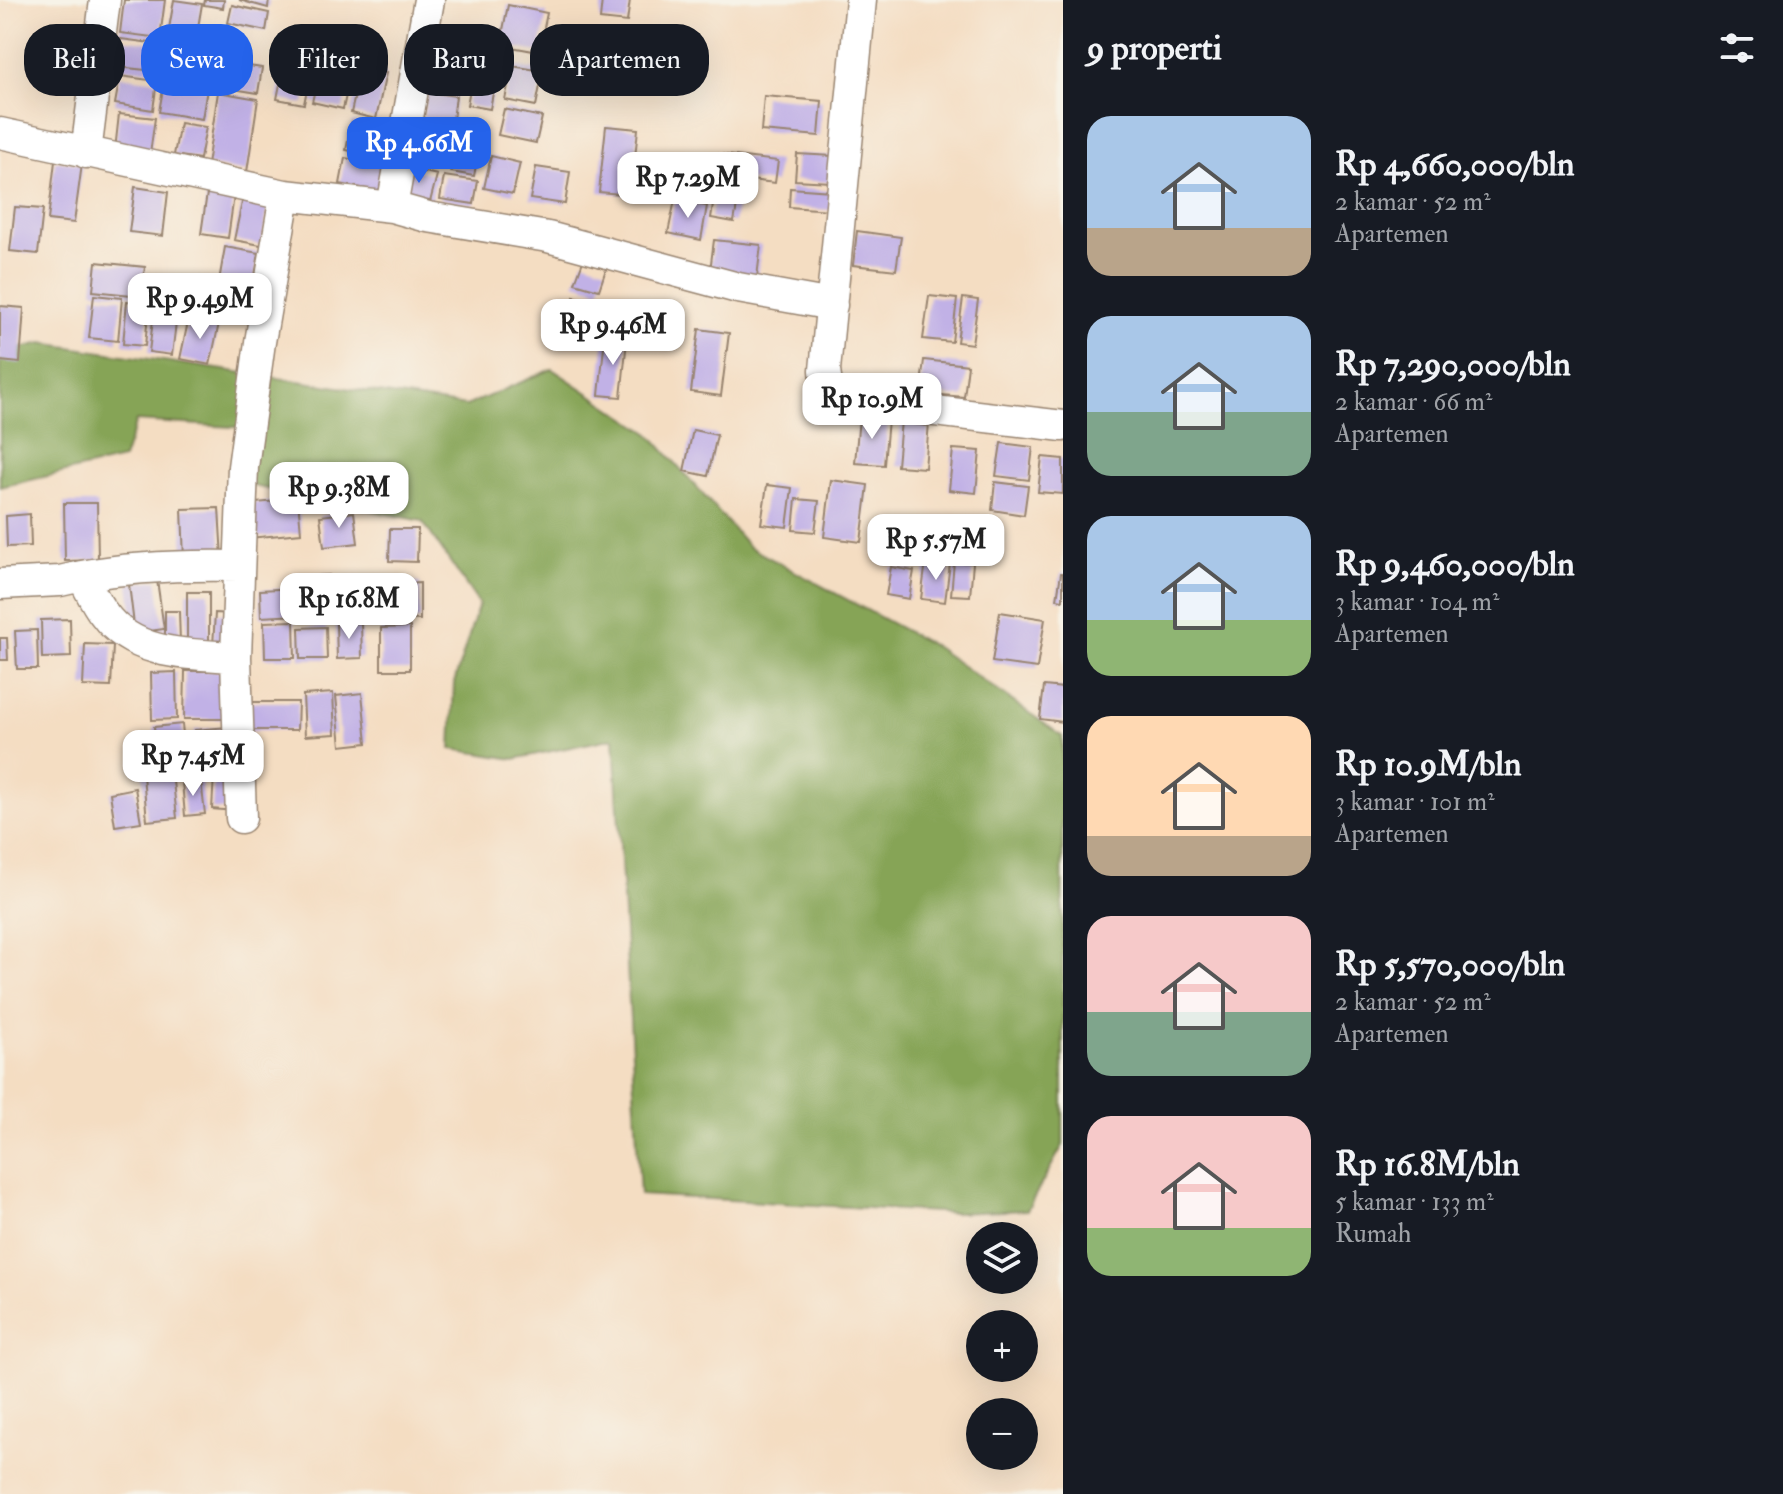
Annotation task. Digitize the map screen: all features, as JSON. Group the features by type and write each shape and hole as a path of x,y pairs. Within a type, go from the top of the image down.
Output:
{"street":[{"path":"86,153 105,0"},
{"path":"392,207 429,0"},
{"path":"861,0 826,384 832,394 850,401 1063,426"},
{"path":"0,133 285,195 392,207 428,217 548,237 738,288 832,305"},
{"path":"241,818 236,657 243,467 285,195"},
{"path":"0,584 60,581 99,572 169,566 239,566"},
{"path":"82,576 103,613 119,632 145,646 179,654 236,657"}],"green space":[{"path":"42,343 466,406 552,369 650,434 749,547 934,646 1062,736 1063,1145 1027,1210 955,1213 640,1195 614,738 514,759 451,749 454,683 479,604 422,521 248,485 248,428 136,421 123,459 0,487 0,353"}],"building":[{"path":"124,0 165,0 162,24 141,24 141,36 125,34 125,24 121,24"},
{"path":"174,0 202,4 199,24 170,24"},
{"path":"205,0 224,0 223,8 204,5"},
{"path":"239,0 269,0 268,8"},
{"path":"602,0 630,0 627,22 600,19"},
{"path":"232,5 269,13 266,31 253,28 253,24 228,23"},
{"path":"508,5 547,13 545,24 530,24 530,50 514,48 514,24 504,24"},
{"path":"125,40 141,42 141,69 125,68"},
{"path":"514,66 530,69 530,96 538,96 536,106 505,100 506,96 514,96"},
{"path":"253,67 262,68 258,93 253,92"},
{"path":"125,77 141,79 141,96 155,96 153,110 115,104 116,96 125,96"},
{"path":"162,96 206,96 202,119 159,112"},
{"path":"217,96 258,99 247,172 207,165"},
{"path":"278,96 306,96 304,104 277,99"},
{"path":"313,96 346,96 343,109 312,102"},
{"path":"355,96 381,96 376,119 351,113"},
{"path":"426,96 456,96 449,151 419,147"},
{"path":"469,96 492,96 490,109 467,105"},
{"path":"764,96 822,101 819,136 761,131"},
{"path":"504,109 542,117 536,143 498,135"},
{"path":"119,114 155,118 150,154 115,150"},
{"path":"352,122 397,130 392,159 346,150"},
{"path":"180,123 206,127 200,159 174,155"},
{"path":"460,125 483,129 474,176 451,172"},
{"path":"606,126 638,129 631,195 599,192"},
{"path":"711,153 778,161 775,183 708,175"},
{"path":"797,154 833,156 831,182 795,180"},
{"path":"491,156 520,163 513,194 484,188"},
{"path":"345,158 393,168 388,193 340,184"},
{"path":"55,161 82,164 74,223 48,220"},
{"path":"536,167 570,172 565,204 530,199"},
{"path":"408,168 437,175 430,202 401,195"},
{"path":"444,176 478,181 474,204 440,199"},
{"path":"717,179 741,183 734,222 711,218"},
{"path":"135,187 168,192 163,236 129,232"},
{"path":"790,188 831,191 830,210 789,207"},
{"path":"207,193 234,196 228,238 201,234"},
{"path":"244,193 270,198 261,245 234,240"},
{"path":"675,200 707,206 701,240 668,233"},
{"path":"15,207 43,209 38,254 10,251"},
{"path":"857,231 901,237 896,270 853,265"},
{"path":"714,240 761,245 757,277 710,271"},
{"path":"225,247 259,253 253,287 219,281"},
{"path":"583,261 606,269 599,290 575,283"},
{"path":"96,262 145,267 141,296 93,291"},
{"path":"190,280 214,283 210,314 186,311"},
{"path":"94,295 122,298 118,341 89,338"},
{"path":"929,296 957,299 952,342 923,339"},
{"path":"574,297 602,302 595,342 568,338"},
{"path":"963,298 978,300 972,344 957,342"},
{"path":"127,301 149,303 145,346 123,344"},
{"path":"155,304 178,306 172,355 149,352"},
{"path":"0,306 24,308 20,363 0,361"},
{"path":"189,317 219,323 210,365 180,359"},
{"path":"699,329 729,333 721,396 691,392"},
{"path":"605,337 627,340 621,397 599,395"},
{"path":"924,360 968,365 964,397 920,393"},
{"path":"902,409 930,412 925,468 897,466"},
{"path":"859,417 888,419 884,465 855,463"},
{"path":"693,430 717,435 708,476 684,471"},
{"path":"1001,443 1033,447 1029,480 996,476"},
{"path":"953,449 980,451 976,493 949,490"},
{"path":"1042,457 1063,459 1063,494 1038,492"},
{"path":"831,480 868,485 861,542 824,537"},
{"path":"995,482 1028,486 1024,515 992,510"},
{"path":"767,485 792,488 787,527 761,524"},
{"path":"298,499 301,533 249,538 245,504"},
{"path":"796,499 819,501 815,532 793,530"},
{"path":"64,503 97,503 98,560 65,561"},
{"path":"219,508 222,559 184,560 182,509"},
{"path":"354,512 358,543 324,547 320,516"},
{"path":"30,514 31,546 7,547 6,516"},
{"path":"390,529 418,529 417,562 389,561"},
{"path":"926,561 950,564 945,602 921,599"},
{"path":"954,562 973,563 970,596 951,595"},
{"path":"891,567 914,571 909,599 886,595"},
{"path":"1063,573 1063,600 1057,599"},
{"path":"329,575 333,615 305,617 302,577"},
{"path":"157,580 164,629 135,633 129,584"},
{"path":"368,581 391,582 389,619 367,619"},
{"path":"420,583 420,620 397,619 398,584"},
{"path":"296,588 298,615 261,617 260,590"},
{"path":"187,592 209,592 209,645 187,645"},
{"path":"165,611 179,611 180,642 165,643"},
{"path":"1000,612 1045,619 1037,668 992,662"},
{"path":"215,613 231,614 229,647 213,646"},
{"path":"70,619 71,657 42,658 41,620"},
{"path":"294,621 295,658 265,658 264,622"},
{"path":"336,623 361,623 362,658 337,659"},
{"path":"326,627 327,659 300,659 299,628"},
{"path":"410,627 410,670 381,670 381,628"},
{"path":"37,630 38,669 17,669 15,631"},
{"path":"0,638 7,638 8,660 0,660"},
{"path":"85,644 113,645 111,687 83,686"},
{"path":"185,671 228,671 227,719 184,719"},
{"path":"176,672 177,719 152,720 151,673"},
{"path":"1044,686 1063,688 1063,722 1040,719"},
{"path":"333,693 335,734 305,736 303,695"},
{"path":"362,693 367,743 341,746 336,696"},
{"path":"242,702 298,702 297,730 241,730"},
{"path":"182,724 186,766 158,768 154,727"},
{"path":"227,727 231,770 198,773 195,730"},
{"path":"172,772 177,818 147,821 143,775"},
{"path":"214,775 237,777 234,811 212,809"},
{"path":"201,780 205,814 185,816 182,782"},
{"path":"135,788 141,822 115,826 110,793"}]}
